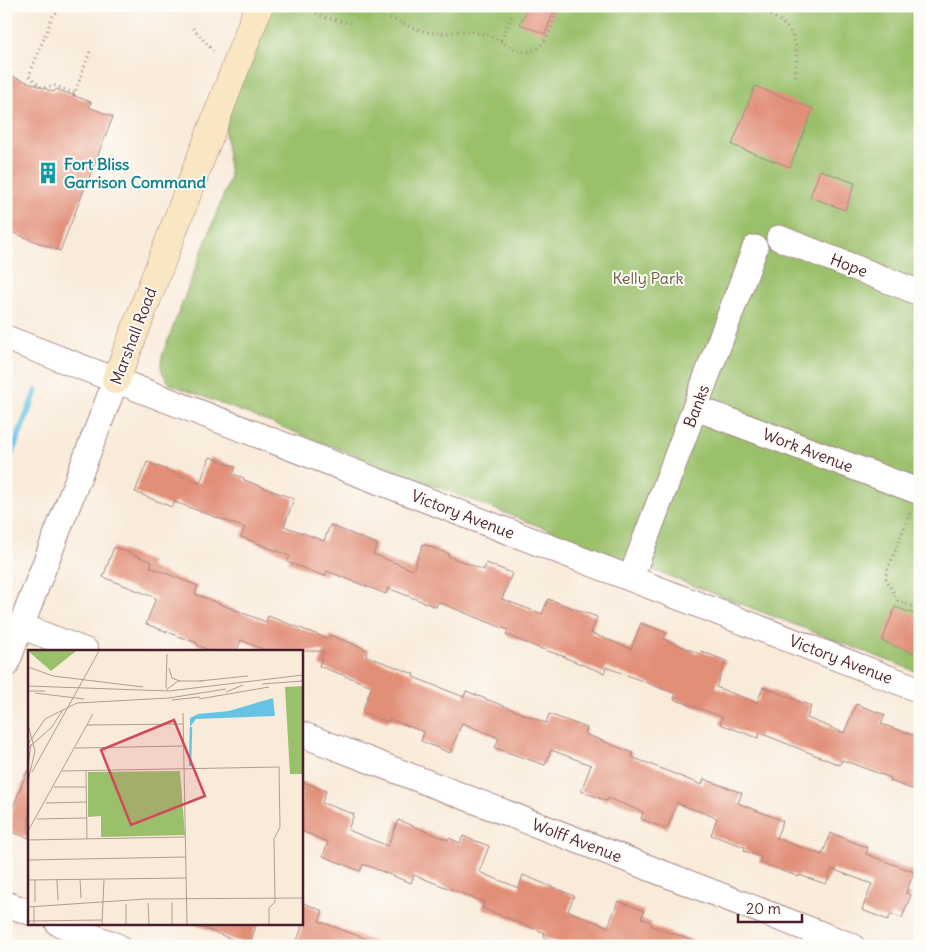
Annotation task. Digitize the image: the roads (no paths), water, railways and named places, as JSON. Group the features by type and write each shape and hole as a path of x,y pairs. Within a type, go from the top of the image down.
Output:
{"street":[{"name":"Marshall Road","path":"6,665 259,6"},
{"name":"Hope","path":"779,238 920,292"},
{"name":"Banks","path":"636,564 756,248"},
{"name":"Victory Avenue","path":"6,338 920,690"},
{"name":"Work Avenue","path":"696,408 919,492"},
{"path":"21,626 83,650"},
{"name":"Wolff Avenue","path":"302,734 852,946"},
{"path":"6,904 28,912"},
{"path":"61,924 117,946"}],"waterway":[{"path":"6,468 36,391"}],"place":[{"name":"Fort Bliss Garrison Command","path":"48,173"}],"park label":[{"name":"Kelly Park","path":"648,278"}]}
